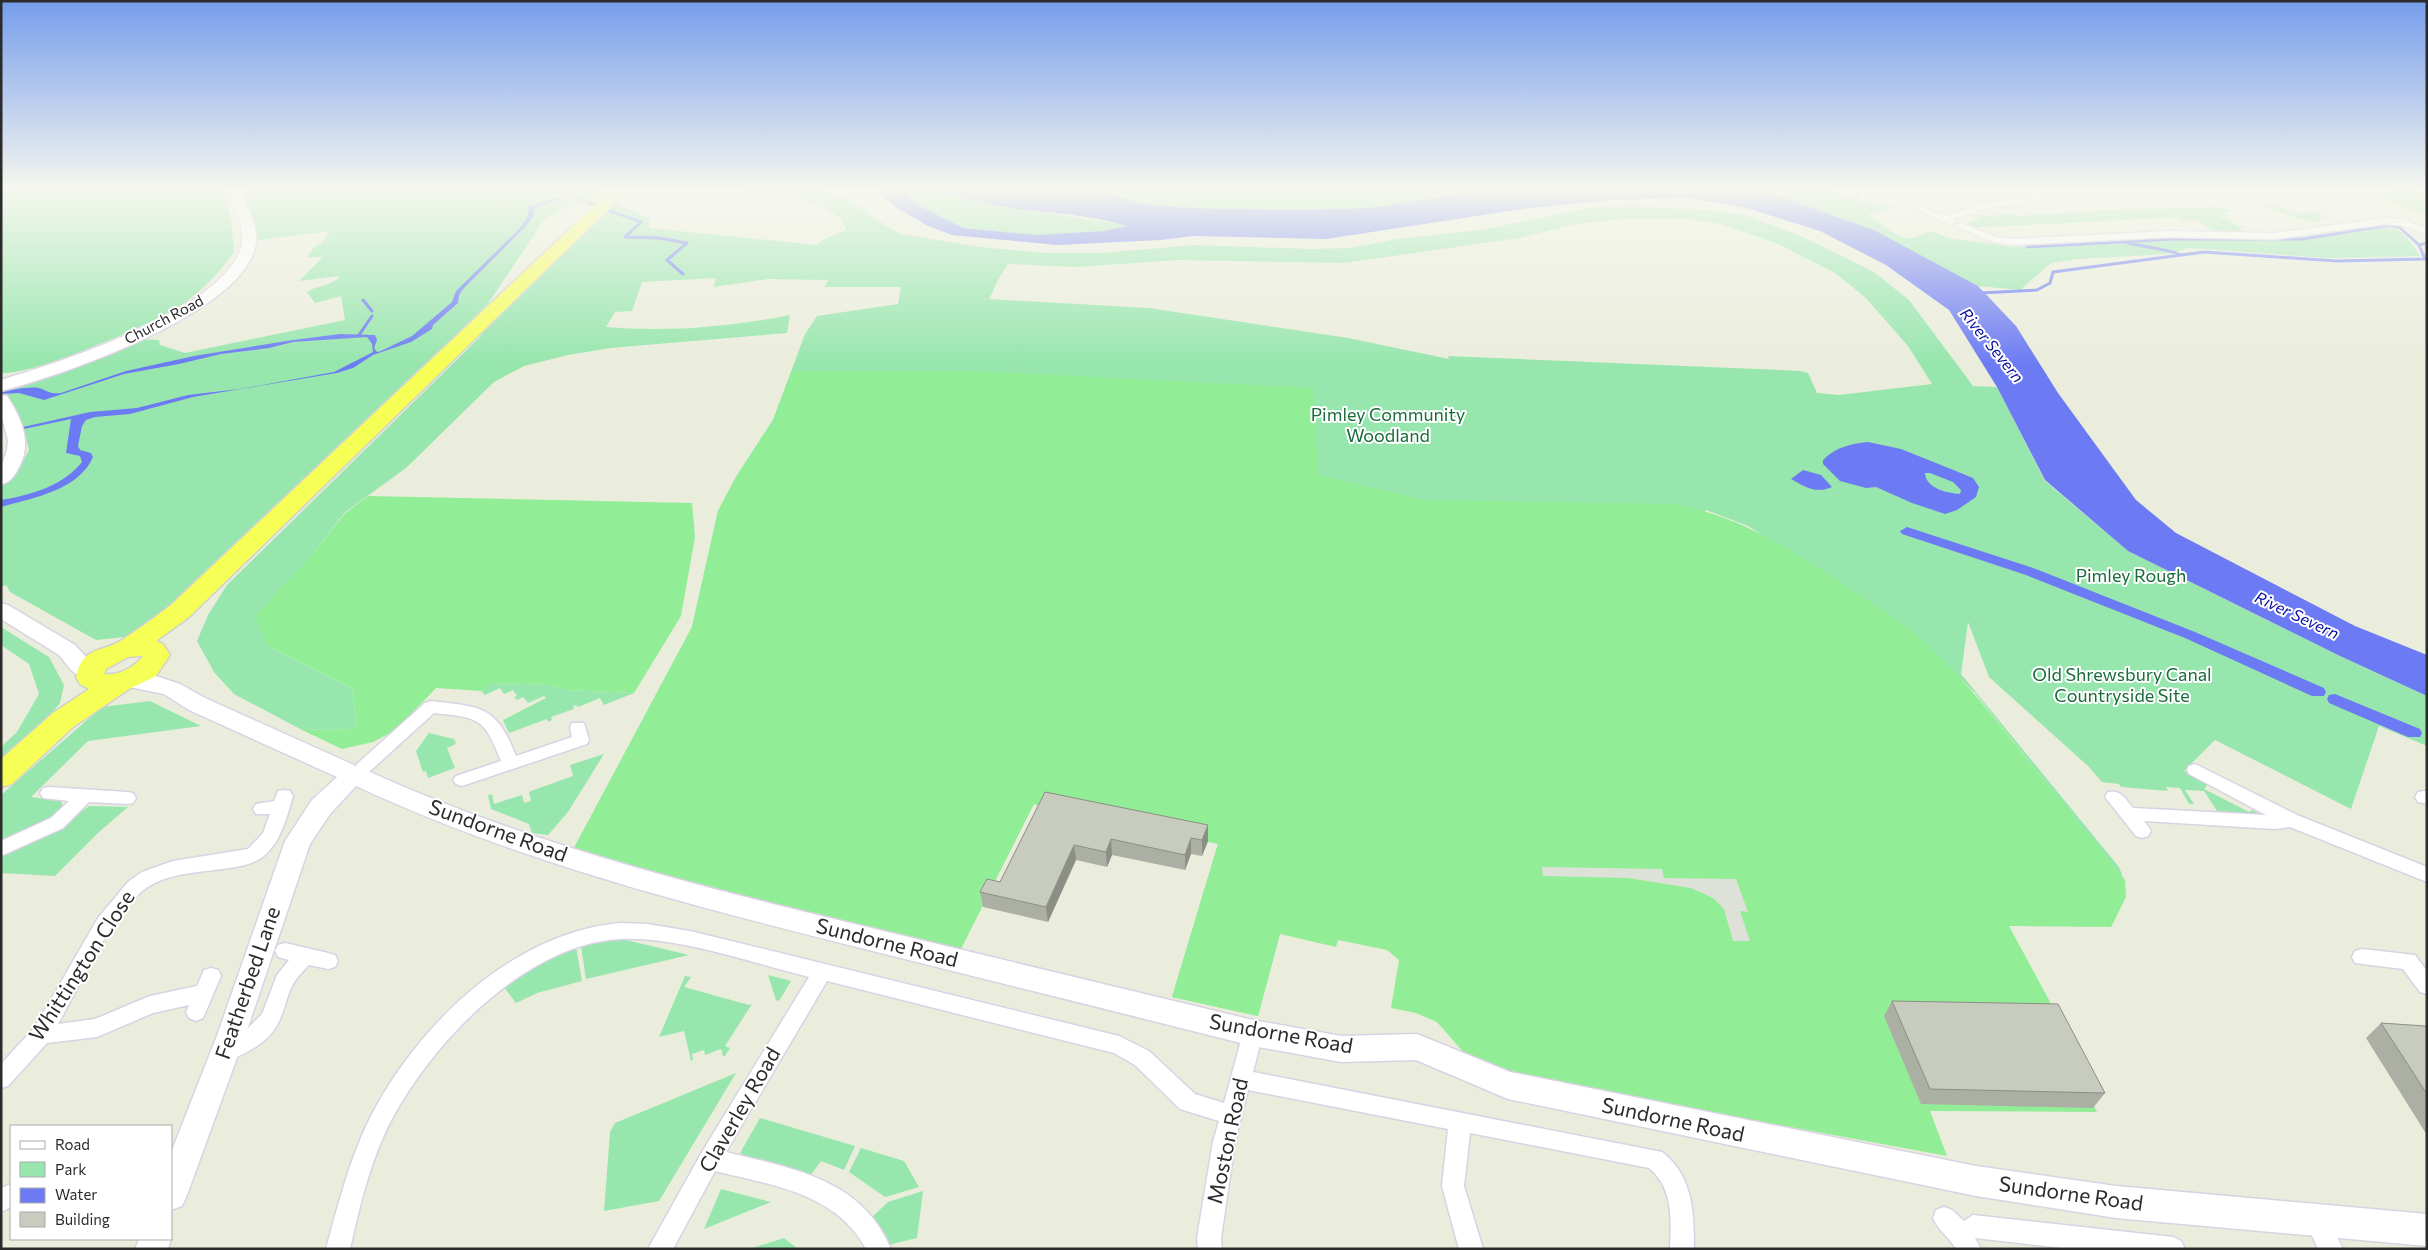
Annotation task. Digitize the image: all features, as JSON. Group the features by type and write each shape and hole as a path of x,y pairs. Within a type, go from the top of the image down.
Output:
{"highway":[{"path":"63,720 102,659 139,652 560,247"},
{"path":"1,776 63,720 124,681 150,668 139,652"},
{"path":"90,675 97,683 124,681"}],"main road":[{"name":"Church Road","path":"1,386 57,368 142,334 201,301 220,287 243,260 248,247"},
{"path":"1,400 17,430 16,449 10,470 1,479"},
{"path":"1,610 67,650 90,675"},
{"path":"67,650 139,652"},
{"name":"Sundorne Road","path":"139,652 173,680 176,689"},
{"name":"Sundorne Road","path":"124,681 154,683 176,689 197,704 390,792 497,834 727,904 1253,1033 1341,1049 1417,1047 1508,1085 1976,1181 2116,1202 2427,1230"},
{"name":"Featherbed Lane","path":"172,1190 179,1156 224,1054 298,841 322,807 354,775"}],"street":[{"path":"354,775 431,707 484,715 492,722 501,738 510,763"},
{"path":"462,780 581,740 578,727"},
{"path":"2195,770 2291,820 2427,875"},
{"path":"49,793 83,797 126,798"},
{"path":"1,849 57,823 83,797"},
{"path":"2114,797 2142,831"},
{"name":"Whittington Close","path":"1,1079 41,1035 82,962 126,893 135,883 164,871 253,856 263,849 269,840 283,801 262,809"},
{"path":"2128,814 2275,822 2291,820"},
{"path":"338,1249 364,1157 375,1132 395,1095 441,1032 471,1002 492,985 542,954 576,938 615,932 656,932 1119,1044 1142,1058 1188,1102 1231,1115"},
{"path":"224,1054 246,1043 270,1019 295,953 328,960"},
{"path":"2362,957 2408,961 2427,986"},
{"name":"Claverley Road","path":"660,1249 710,1160 822,972"},
{"path":"41,1035 97,1028 208,985 196,1012"},
{"name":"Moston Road","path":"1210,1249 1209,1238 1224,1142 1253,1033"},
{"path":"1241,1080 1460,1120 1654,1159 1667,1167 1675,1182 1682,1206 1682,1249"},
{"path":"1460,1120 1454,1186 1471,1249"},
{"path":"710,1160 816,1188 838,1200 858,1215 876,1241 879,1249"},
{"path":"1944,1218 1959,1232 1971,1238 2173,1249"},
{"path":"2316,1220 2332,1249"}],"green space":[{"path":"1,247 234,247 234,252 203,288 180,306 166,314 119,336 64,358 16,372 1,373"},
{"path":"314,247 526,247 487,305 150,623 124,637 96,640 10,592 6,585 1,587 1,487 18,471 29,450 24,429 5,391 141,339 159,340 160,345 185,353 345,320 341,296 315,303 307,292 329,284 340,276 299,281 323,257 307,257"},
{"path":"570,247 984,247 1044,253 1101,253 1168,247 1310,249 1454,247 1344,263 1179,260 1076,267 1008,264 989,299 1149,308 1348,338 1449,359 1448,356 1801,371 1808,373 1817,393 1839,395 1932,384 1908,346 1865,297 1835,273 1785,247 1824,247 1874,272 1909,300 1973,386 1997,387 2045,481 2128,551 2340,656 2427,696 2427,746 2379,726 2351,809 2215,740 2184,771 2208,784 2204,789 2249,812 2252,810 2263,815 2217,811 2204,791 2185,790 2194,804 2189,804 2180,788 2166,787 2168,791 2121,787 2119,784 2102,782 2088,766 1989,677 1968,622 1961,674 2119,867 2124,884 2124,898 2111,927 2117,873 1975,693 1904,625 1748,526 1706,510 1303,847 1258,1016 1172,997 1218,844 1208,841 1028,803 732,894 574,848 692,627 718,511 736,477 773,420 805,334 817,316 898,304 901,287 825,287 828,280 768,279 714,287 716,278 642,282 632,311 615,312 606,327 675,329 744,323 790,315 787,333 610,348 568,355 524,366 494,382 406,468 344,513 313,554 268,646 352,688 357,729 302,730 234,694 214,672 197,641 208,615 227,585 480,337 484,329"},
{"path":"1906,247 2414,247 2420,256 2330,258 2189,248 2167,254 2078,259 2051,263 2020,290 1978,286"},
{"path":"792,371 975,371 1314,388 1318,475 1425,500 1674,504 1735,522 1789,549 1904,625 1937,654 1981,702 2125,880 2126,897 2111,927 2009,926 2056,1013 2049,1014 2097,1112 1930,1111 1947,1156 1525,1078 1472,1062 1437,1022 1416,1013 1391,1008 1399,960 1387,950 1338,940 1336,947 1280,934 1258,1016 1172,997 1218,844 1034,804 961,949 732,894 574,848 692,627 718,511 736,477 773,420"},
{"path":"368,496 692,503 695,537 681,616 634,693 567,690 551,685 490,683 481,691 436,688 396,730 373,742 342,749 302,730 357,729 352,688 268,646 255,616 313,554 344,514"},
{"path":"1,627 49,657 64,685 60,703 39,729 1,763 1,747 17,732 39,694 29,664 1,645"},
{"path":"490,683 551,685 567,690 634,693 604,705 600,698 578,707 576,705 573,706 574,709 551,717 552,720 548,722 547,719 509,733 503,720 546,698 544,696 528,703 523,697 517,700 514,697 517,696 513,690 504,694 500,688 485,695 481,691"},
{"path":"150,701 201,726 88,741 31,797 61,801 63,807 50,821 1,841 1,795 102,707"},
{"path":"429,733 454,739 456,744 447,748 455,768 428,778 426,771 423,772 416,751"},
{"path":"604,754 568,812 548,835 532,833 529,824 491,809 488,795 492,794 494,804 522,795 524,803 531,801 529,792 573,776 570,765"},
{"path":"89,806 128,807 99,832 55,876 1,873 1,855 55,831"},
{"path":"600,940 626,940 689,955 586,979 581,946"},
{"path":"576,947 582,981 537,993 516,1003 503,986 545,961"},
{"path":"768,975 791,981 779,1001 776,1000"},
{"path":"685,976 691,977 684,987 749,1005 752,1004 725,1046 730,1048 725,1056 723,1056 721,1049 705,1055 704,1050 692,1054 693,1060 691,1061 684,1031 659,1037"},
{"path":"736,1073 659,1201 604,1211 610,1132 615,1123"},
{"path":"760,1118 855,1146 844,1170 821,1161 810,1176 755,1161 740,1153"},
{"path":"861,1148 904,1161 919,1187 885,1197 849,1172"},
{"path":"721,1189 771,1202 704,1229"},
{"path":"923,1191 917,1238 888,1245 871,1218 888,1202"},
{"path":"784,1238 798,1249 749,1249"}],"shaded area":[{"path":"1542,867 1662,869 1664,878 1736,879 1748,912 1740,911 1750,941 1733,941 1724,909 1713,898 1691,888 1628,878 1543,876"}],"water":[{"path":"500,247 505,247 464,288 459,295 458,303 433,325 432,329 411,342 373,355 353,368 337,373 193,397 130,414 95,417 86,420 82,426 78,446 80,450 91,453 93,457 86,468 66,485 54,491 1,507 1,500 46,488 66,477 82,462 80,456 66,453 71,419 24,429 23,427 90,412 137,408 188,395 240,389 334,372 373,352 372,344 367,337 293,342 269,348 221,354 124,374 44,400 19,393 1,394 1,392 22,388 38,388 52,393 61,393 126,371 194,356 340,334 375,335 377,340 374,348 377,352 412,336 452,302 456,291"},
{"name":"River Severn","path":"1852,247 1906,247 1978,286 2016,326 2058,393 2136,500 2176,533 2355,626 2427,655 2427,696 2340,656 2128,551 2045,480 1997,387 1949,310 1886,265"},
{"path":"1868,442 1901,449 1973,478 1979,487 1976,497 1957,510 1945,514 1912,503 1876,487 1866,488 1840,481 1823,464 1823,460 1833,452 1849,445","holes":["1925,473 1930,473 1953,482 1961,490 1960,494 1950,493 1933,486 1926,478"]},
{"path":"1803,470 1821,475 1832,487 1816,490 1791,479"}],"building":[{"path":"1045,792 1208,825 1202,840 1191,838 1185,855 1111,839 1106,852 1074,845 1046,907 980,892 987,879 1000,882"},
{"path":"1892,1001 2058,1004 2105,1093 1930,1089"},
{"path":"2381,1023 2425,1026 2427,1028 2427,1094"}],"waterway":[{"path":"682,247 667,260 683,274"},
{"path":"2152,247 2181,255"},
{"path":"1980,293 2037,290 2050,283 2053,272 2204,252 2337,261 2425,259 2420,247"},
{"path":"363,300 372,311"},
{"path":"359,335 372,316"},
{"path":"1907,531 2031,572 2190,635 2318,692"},
{"path":"2335,699 2414,733"}],"park label":[{"name":"Pimley Community Woodland","path":"1388,425"},
{"name":"Pimley Rough","path":"2131,576"},
{"name":"Old Shrewsbury Canal Countryside Site","path":"2122,685"}]}
